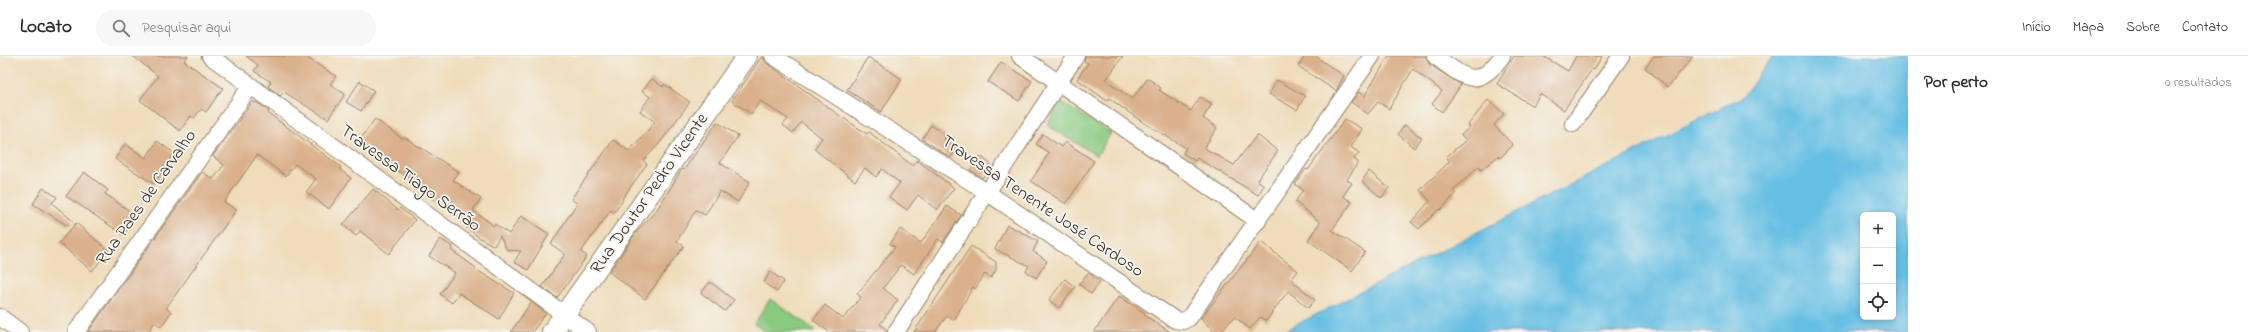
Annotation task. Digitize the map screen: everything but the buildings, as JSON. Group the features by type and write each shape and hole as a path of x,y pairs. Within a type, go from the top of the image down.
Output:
{"street":[{"name":"Travessa Tiago Serrão","path":"210,56 250,87 588,332"},
{"name":"Rua Doutor Pedro Vicente","path":"552,332 747,56"},
{"name":"Travessa Tenente José Cardoso","path":"773,56 988,193 1175,320 1183,321 1189,318 1258,221"},
{"path":"1020,56 1258,221 1372,56"},
{"path":"896,332 1076,56"},
{"path":"1435,56 1455,70 1472,78 1482,77 1493,69 1502,56"},
{"path":"1573,124 1621,56"},
{"name":"Rua Paes de Carvalho","path":"76,332 250,87"},
{"path":"0,318 20,332"}],"green space":[{"path":"1060,102 1111,133 1097,156 1047,125"},
{"path":"770,299 815,330 814,332 766,332 754,324"}],"water":[{"path":"1773,56 1908,56 1908,332 1282,332 1744,96"}]}
